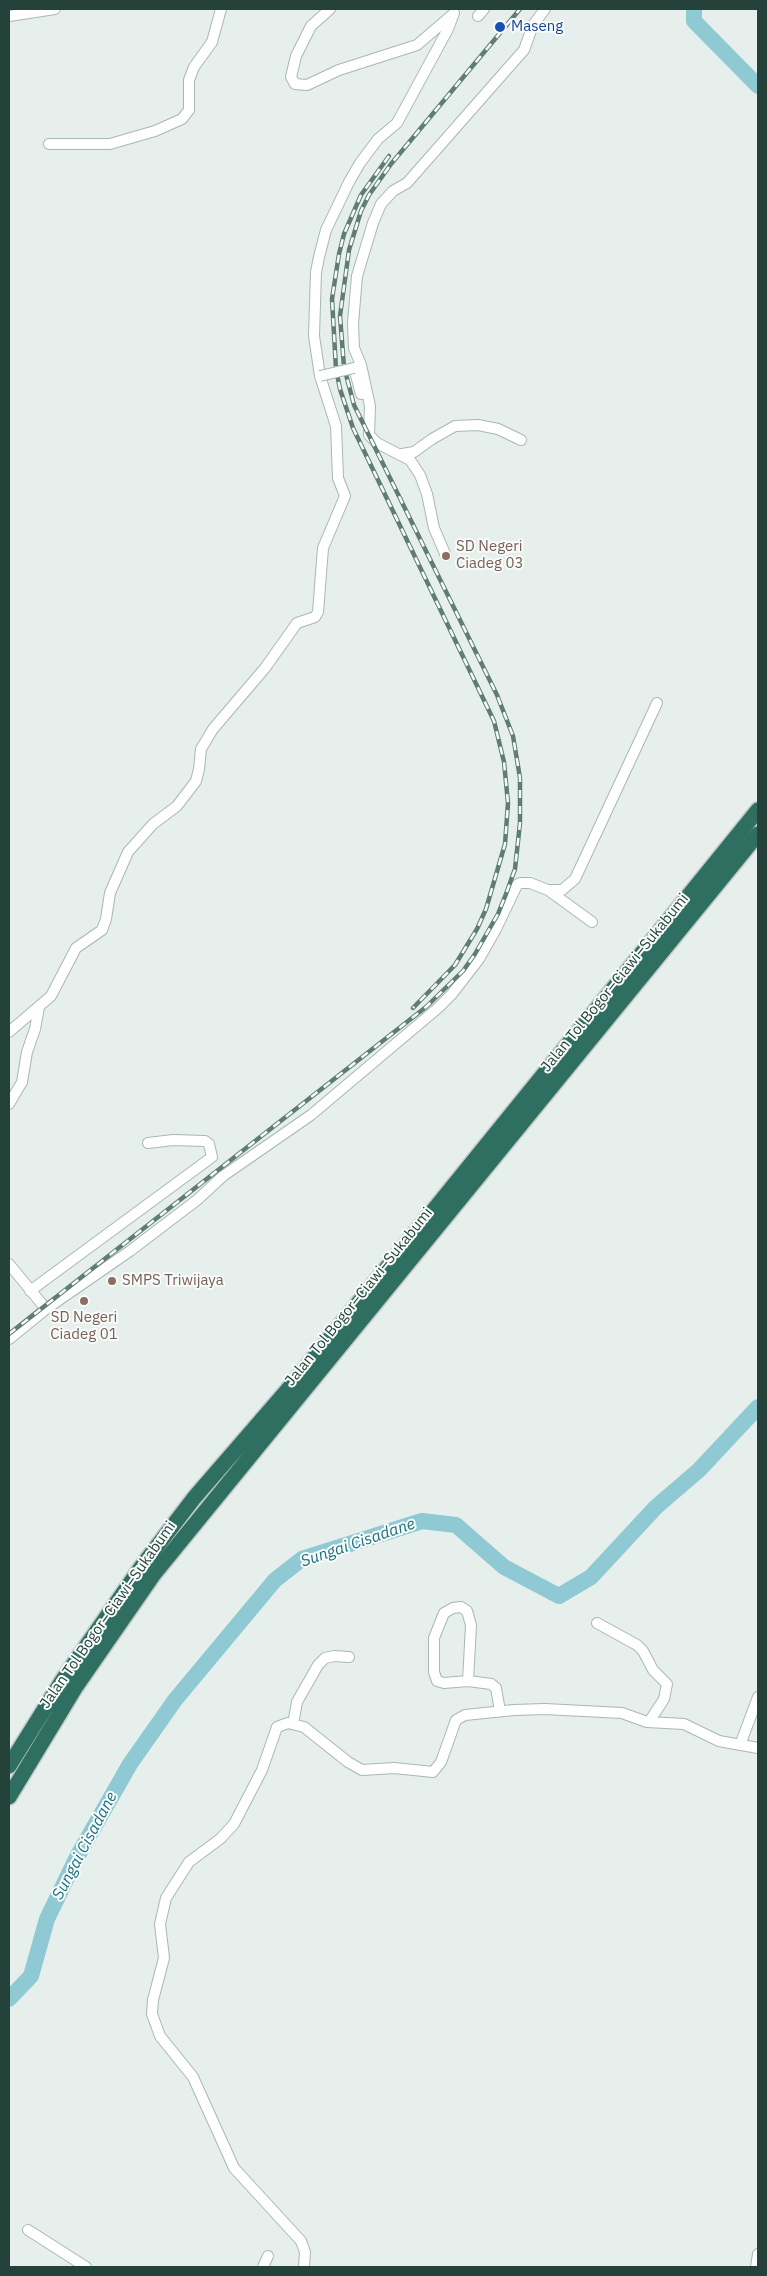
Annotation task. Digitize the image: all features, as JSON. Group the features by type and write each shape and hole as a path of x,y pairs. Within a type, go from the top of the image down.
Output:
{"highway":[{"name":"Jalan Tol Bogor–Ciawi–Sukabumi","path":"9,1766 62,1681 142,1566 194,1498 291,1386 758,810"},
{"name":"Jalan Tol Bogor–Ciawi–Sukabumi","path":"9,1797 75,1688 160,1567 758,834"}],"street":[{"path":"9,16 55,9"},
{"path":"49,144 110,144 149,134 182,119 189,110 189,80 194,67 212,42 221,9"},
{"path":"330,9 311,26 296,56 291,76 295,84 307,86 340,70 411,48 422,42 456,11"},
{"path":"446,556 434,528 427,494 420,475 410,460 377,442 369,435 370,406 362,365 354,348 353,323 357,276 373,222 381,204 393,191 407,183 520,54 533,25 544,9"},
{"path":"9,1032 54,992 76,948 99,932 104,926 110,893 128,852 153,824 177,806 196,781 200,769 201,750 213,729 265,668 297,623 314,617 318,612 323,548 345,496 338,478 336,426 320,376 314,336 316,272 326,230 360,162 378,139 397,123 403,114 456,11"},
{"path":"320,376 354,368 369,419"},
{"path":"402,454 414,452 455,426 478,425 498,429 521,440"},
{"path":"548,890 562,890 575,879 657,703"},
{"path":"9,1339 46,1309 130,1251 197,1200 223,1176 311,1115 431,1014 452,994 479,959 517,885 520,883 530,883 548,890 592,922"},
{"path":"9,1104 22,1082 27,1052 36,1025 39,1007"},
{"path":"30,1291 212,1156 209,1144 205,1141 173,1140 148,1143"},
{"path":"9,1264 46,1309"},
{"path":"468,1681 471,1625 467,1611 461,1607 453,1608 444,1613 436,1628 432,1649 434,1672 437,1681 444,1684 468,1681 484,1682 496,1688 500,1711"},
{"path":"597,1623 637,1645 643,1651 653,1670 666,1684 664,1698 649,1722"},
{"path":"293,1724 297,1702 318,1665 325,1658 334,1656 349,1657"},
{"path":"740,1745 758,1696"},
{"path":"304,2267 305,2252 301,2241 234,2168 193,2077 160,2036 152,2014 153,2000 164,1958 160,1924 166,1898 189,1862 220,1839 234,1824 262,1770 275,1732 283,1724 293,1724 310,1730 358,1768 394,1768 430,1772 440,1766 456,1720 465,1715 500,1711 545,1709 629,1715 649,1722 679,1723 714,1738 758,1748"},
{"path":"28,2230 86,2267"},
{"path":"756,2267 758,2254"},
{"path":"263,2267 268,2256"}],"waterway":[{"name":"Sungai Cisadane","path":"694,9 694,21 758,86"},
{"name":"Sungai Cisadane","path":"9,1999 31,1976 47,1919 78,1855 130,1764 175,1700 275,1580 302,1559 422,1521 456,1525 504,1567 559,1596 591,1577 656,1507 699,1470 758,1407"}],"railway":[{"path":"9,1334 426,1007 463,971 498,914 506,894 515,869 520,823 520,778 513,736 497,695 354,405 344,367 340,316 349,250 361,211 369,195 391,164 520,9"},
{"path":"389,156 361,195 344,234 339,254 332,299 336,369 340,389 353,428 494,721 504,762 508,803 505,844 486,909 477,929 455,965 413,1008"}],"place":[{"name":"Maseng","path":"500,27"},
{"name":"SD Negeri Ciadeg 03","path":"446,556"},
{"name":"SMPS Triwijaya","path":"112,1281"},
{"name":"SD Negeri Ciadeg 01","path":"84,1301"}]}
